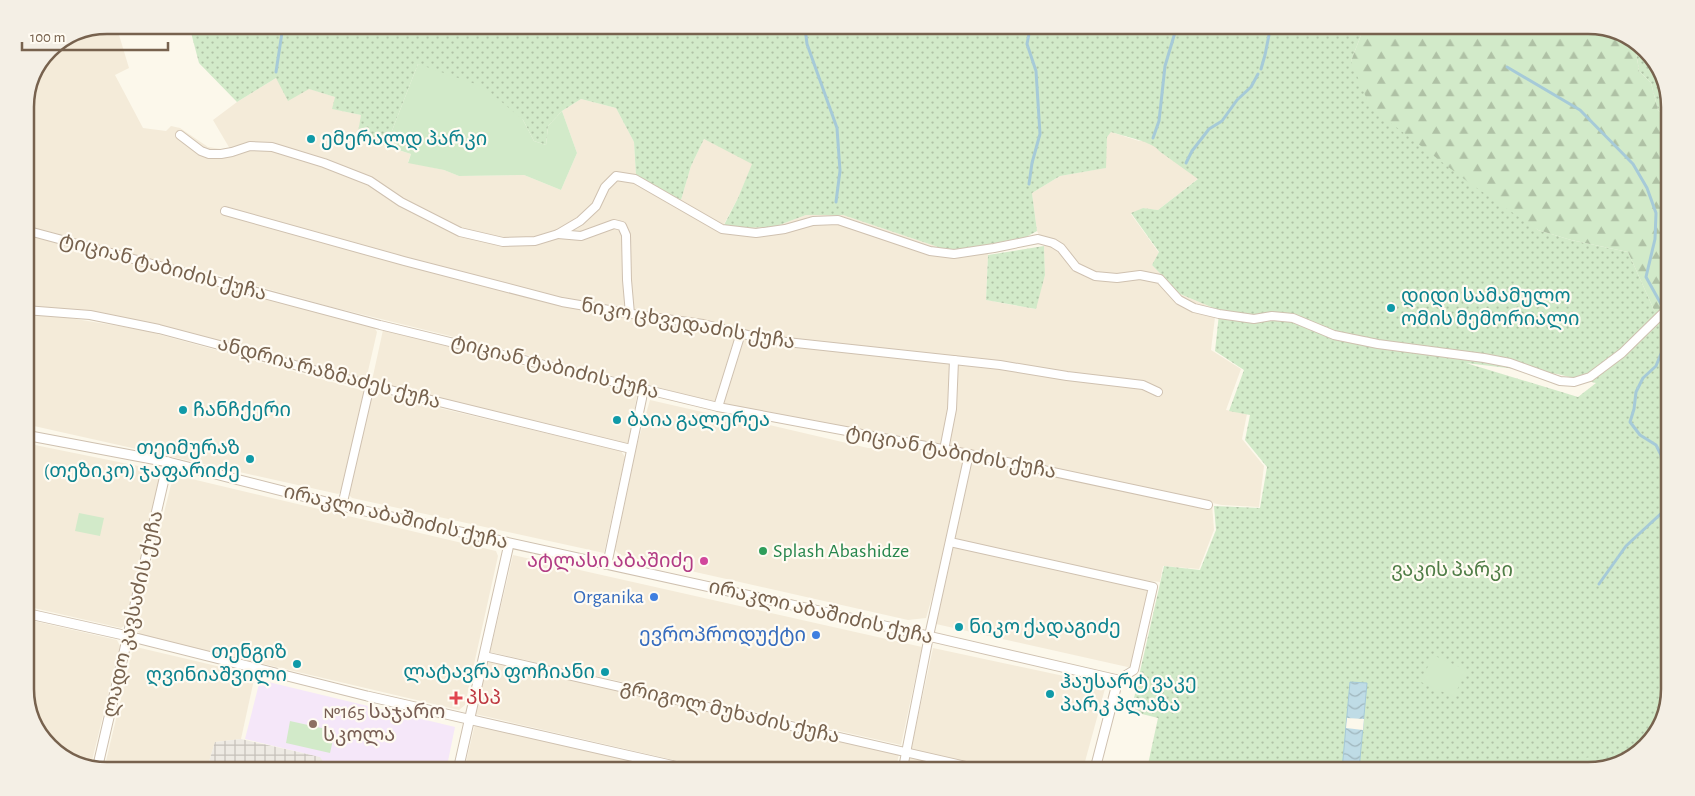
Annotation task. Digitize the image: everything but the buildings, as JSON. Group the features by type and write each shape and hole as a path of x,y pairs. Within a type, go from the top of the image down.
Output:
{"street":[{"path":"180,135 201,151 209,154 232,152 250,146 272,147 324,163 370,181 401,202 460,232 503,242 535,241 558,234 580,221 596,206 605,187 616,176 635,179 722,229 756,233 785,229 813,221 838,220 930,251 954,254 1038,239 1053,243 1061,248 1076,267 1095,276 1117,278 1148,275 1160,279 1179,300 1194,308 1254,319 1272,316 1293,318 1334,335 1378,344 1510,363 1560,381 1574,382 1590,377 1622,353 1661,315"},
{"name":"ნიკო ცხვედაძის ქუჩა","path":"225,210 404,261 562,302 703,324 768,340 1000,365 1067,376 1143,385 1158,392"},
{"path":"558,234 581,236 614,224 622,226 626,235 630,314"},
{"name":"ტიციან ტაბიძის ქუჩა","path":"34,232 380,325 718,407 969,454 1208,505"},
{"name":"ანდრია რაზმაძეს ქუჩა","path":"34,311 90,316 159,329 370,385 632,449"},
{"path":"718,407 741,333"},
{"path":"944,450 952,409 954,360"},
{"path":"342,506 370,385"},
{"path":"607,565 644,389"},
{"name":"ირაკლი აბაშიძის ქუჩა","path":"34,437 168,462 342,506 823,612 1118,680"},
{"path":"904,762 929,636 969,454"},
{"name":"ლადო კავსაძის ქუჩა","path":"99,761 168,462"},
{"path":"950,542 1153,587 1134,670 1118,680 1097,762"},
{"path":"460,762 510,544"},
{"path":"34,616 128,636 367,696 657,762"},
{"name":"გრიგოლ მუხაძის ქუჩა","path":"484,656 950,762"}],"shaded area":[{"path":"97,34 119,34 129,68 115,75 143,128 166,131 171,126 180,128 208,147 221,149 230,149 213,120 237,102 276,78 335,97 333,109 361,115 358,138 411,154 408,162 444,170 459,176 524,175 561,190 577,153 562,111 581,99 616,108 634,142 636,176 681,200 691,166 704,139 753,163 724,224 774,227 806,215 843,215 941,248 959,250 987,245 986,300 1035,309 1045,275 1044,246 1037,231 1032,193 1060,176 1105,168 1107,137 1111,132 1139,141 1146,141 1157,146 1159,151 1199,178 1158,210 1143,208 1131,214 1159,253 1152,265 1180,294 1216,309 1211,350 1241,369 1226,410 1247,414 1242,439 1264,466 1259,507 1222,505 722,405 657,387 332,307 196,269 34,230 34,102 36,88 41,74 49,62 70,44 83,38"},
{"path":"34,236 374,327 377,332 366,380 89,311 34,308"},
{"path":"34,315 57,316 143,330 361,390 364,392 341,492 338,494 34,426"},
{"path":"383,330 434,341 538,370 621,389 637,395 628,447 371,385"},
{"path":"372,392 621,451 625,457 604,553 352,498 349,495"},
{"path":"650,400 720,416 739,418 868,448 943,451 966,455 948,542 926,618 908,620 620,555 615,550 636,448"},
{"path":"34,445 153,469 160,476 125,625 121,628 34,608"},
{"path":"971,456 1212,504 1214,530 1199,569 1163,566 1160,582 1098,575 953,542"},
{"path":"175,475 496,551 498,556 465,705 459,710 140,635 135,627"},
{"path":"954,545 1151,588 1132,668 936,624"},
{"path":"513,555 922,647 901,745 490,652"},
{"path":"34,621 117,640 120,646 92,761 79,757 62,747 49,734 39,717 34,694"},
{"path":"136,647 255,675 241,739 215,742 209,762 106,762 133,648"},
{"path":"933,648 1106,685 1085,762 908,762"},
{"path":"487,661 899,754 897,762 682,762 475,714"},
{"name":"№165 საჯარო სკოლა","path":"260,680 455,727 448,762 323,762 320,757 245,739"},
{"path":"475,724 641,762 466,762"},
{"path":"241,739 321,757 324,762 209,762 215,742"}],"green space":[{"name":"ვაკის პარკი","path":"191,34 1361,34 1351,61 1538,230 1571,240 1628,252 1654,310 1661,316 1661,689 1660,704 1656,717 1640,741 1621,755 1603,761 1149,762 1158,718 1134,712 1138,699 1134,698 1164,566 1200,570 1216,530 1214,506 1260,508 1267,467 1245,440 1250,415 1229,411 1244,370 1215,351 1219,314 1253,315 1216,309 1180,294 1152,265 1159,252 1131,213 1143,208 1158,210 1198,179 1151,145 1111,132 1107,137 1106,168 1060,176 1032,193 1037,231 1026,237 959,250 941,248 843,215 806,215 774,227 735,228 724,225 752,164 704,139 691,166 681,200 636,176 634,142 616,108 581,99 562,111 548,126 546,145 534,141 523,120 418,64 386,146 357,138 361,115 332,109 335,97 309,89 288,101 276,78 237,102 199,63","holes":["1466,363 1557,374 1596,383 1578,397"]},
{"path":"1361,34 1588,34 1603,35 1616,39 1633,49 1636,52 1639,71 1651,83 1658,110 1661,113 1661,318 1654,310 1628,252 1571,240 1538,230 1468,182 1370,107 1351,61"},
{"path":"1636,52 1646,62 1656,79 1659,88 1661,113 1658,110 1651,83 1639,71"},
{"path":"418,64 484,87 523,120 534,141 546,145 548,126 562,111 577,153 561,190 524,175 459,176 444,170 408,163 411,154 386,146"},
{"path":"1044,246 1045,275 1036,309 986,300 988,255"},
{"path":"79,513 104,518 100,536 75,531"},
{"path":"1433,655 1466,670 1454,697 1421,682"},
{"path":"290,721 335,731 330,753 286,743"},
{"path":"1591,757 1592,762 1588,762 1557,762"}],"water":[{"path":"1350,682 1367,683 1360,762 1343,762"}],"pier":[{"path":"1347,718 1364,719 1363,730 1346,728"}],"waterway":[{"path":"276,72 282,34"},
{"path":"806,34 807,44 837,128 840,171 836,202"},
{"path":"1029,34 1027,44 1036,71 1040,134 1032,163 1029,184"},
{"path":"1153,138 1159,121 1165,66 1175,34"},
{"path":"1261,69 1269,34"},
{"path":"1507,67 1580,110 1633,164 1647,188 1656,213 1655,239 1646,277 1661,304"},
{"path":"1186,163 1192,151 1209,129 1222,121 1237,100 1251,87 1258,74"},
{"path":"1661,354 1656,366 1643,378 1636,392 1630,422 1640,435 1656,445 1661,455"},
{"path":"1599,584 1626,546 1661,514"}],"place":[{"name":"ემერალდ პარკი","path":"311,139"},
{"name":"დიდი სამამულო ომის მემორიალი","path":"1391,308"},
{"name":"ჩანჩქერი","path":"183,410"},
{"name":"ბაია გალერეა","path":"617,420"},
{"name":"თეიმურაზ (თეზიკო) ჯაფარიძე","path":"250,459"},
{"name":"Splash Abashidze","path":"763,551"},
{"name":"ატლასი აბაშიძე","path":"704,561"},
{"name":"Organika","path":"654,597"},
{"name":"ნიკო ქადაგიძე","path":"959,627"},
{"name":"ევროპროდუქტი","path":"816,635"},
{"name":"თენგიზ ღვინიაშვილი","path":"297,664"},
{"name":"ლატავრა ფოჩიანი","path":"605,672"},
{"name":"ჰაუსარტ ვაკე პარკ პლაზა","path":"1050,694"},
{"name":"პსპ","path":"456,698"},
{"name":"№165 საჯარო სკოლა","path":"313,724"}]}
